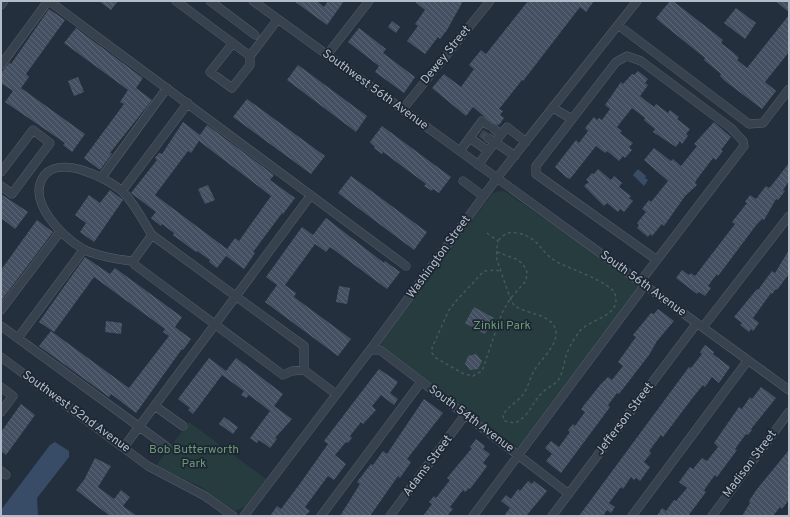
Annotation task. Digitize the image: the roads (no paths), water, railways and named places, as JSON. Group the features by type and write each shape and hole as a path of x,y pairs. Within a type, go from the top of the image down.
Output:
{"street":[{"path":"1,5 4,1"},
{"path":"1,65 49,1 406,266"},
{"path":"176,1 250,56"},
{"path":"210,1 255,35"},
{"name":"Southwest 56th Avenue","path":"253,1 497,178"},
{"path":"327,55 369,1"},
{"name":"Dewey Street","path":"402,110 490,1"},
{"name":"Washington Street","path":"244,516 370,350 483,196 637,1"},
{"path":"233,43 210,72 232,88 250,65 250,56 278,19"},
{"path":"618,25 749,124 763,123 789,89"},
{"path":"473,516 643,284 657,260 744,146 743,141 731,128 640,61 627,56 616,62 572,119 536,166 536,174 657,260"},
{"path":"102,177 167,88"},
{"path":"122,191 188,103"},
{"path":"553,108 572,119"},
{"path":"478,165 488,152 482,121 501,134"},
{"path":"460,151 470,138 501,134 507,127 526,142"},
{"path":"1,172 33,130 50,143 12,194 1,186"},
{"path":"485,136 515,156"},
{"path":"470,138 488,152"},
{"path":"133,261 122,260 84,249 60,232 43,208 38,195 43,177 48,172 67,167 102,177 122,191 152,235 304,346 304,370"},
{"path":"31,169 43,177"},
{"name":"South 56th Avenue","path":"497,178 789,390"},
{"path":"462,181 483,196"},
{"path":"124,447 311,195"},
{"name":"Jefferson Street","path":"552,516 700,325 789,216"},
{"path":"1,310 60,232"},
{"path":"133,261 152,235"},
{"path":"18,338 84,249"},
{"path":"133,261 135,266 283,375 292,371 304,370 336,394"},
{"path":"1,326 167,447"},
{"name":"South 54th Avenue","path":"370,350 380,350 569,494"},
{"name":"Southwest 52nd Avenue","path":"1,357 155,470 205,496 233,516"},
{"path":"632,516 748,360"},
{"path":"321,516 421,382"},
{"path":"1,387 13,396 1,412"},
{"path":"155,406 183,426"},
{"name":"Madison Street","path":"712,516 789,412"},
{"name":"Adams Street","path":"390,516 465,415"}],"water":[{"path":"638,169 646,176 645,178 648,180 644,186 633,175"},
{"path":"55,442 69,451 69,457 37,498 38,516 1,516 1,510 50,445"}],"tunnel":[{"path":"481,133 488,138"}],"park label":[{"name":"Zinkil Park","path":"502,326"},
{"name":"Bob Butterworth Park","path":"194,457"}]}
